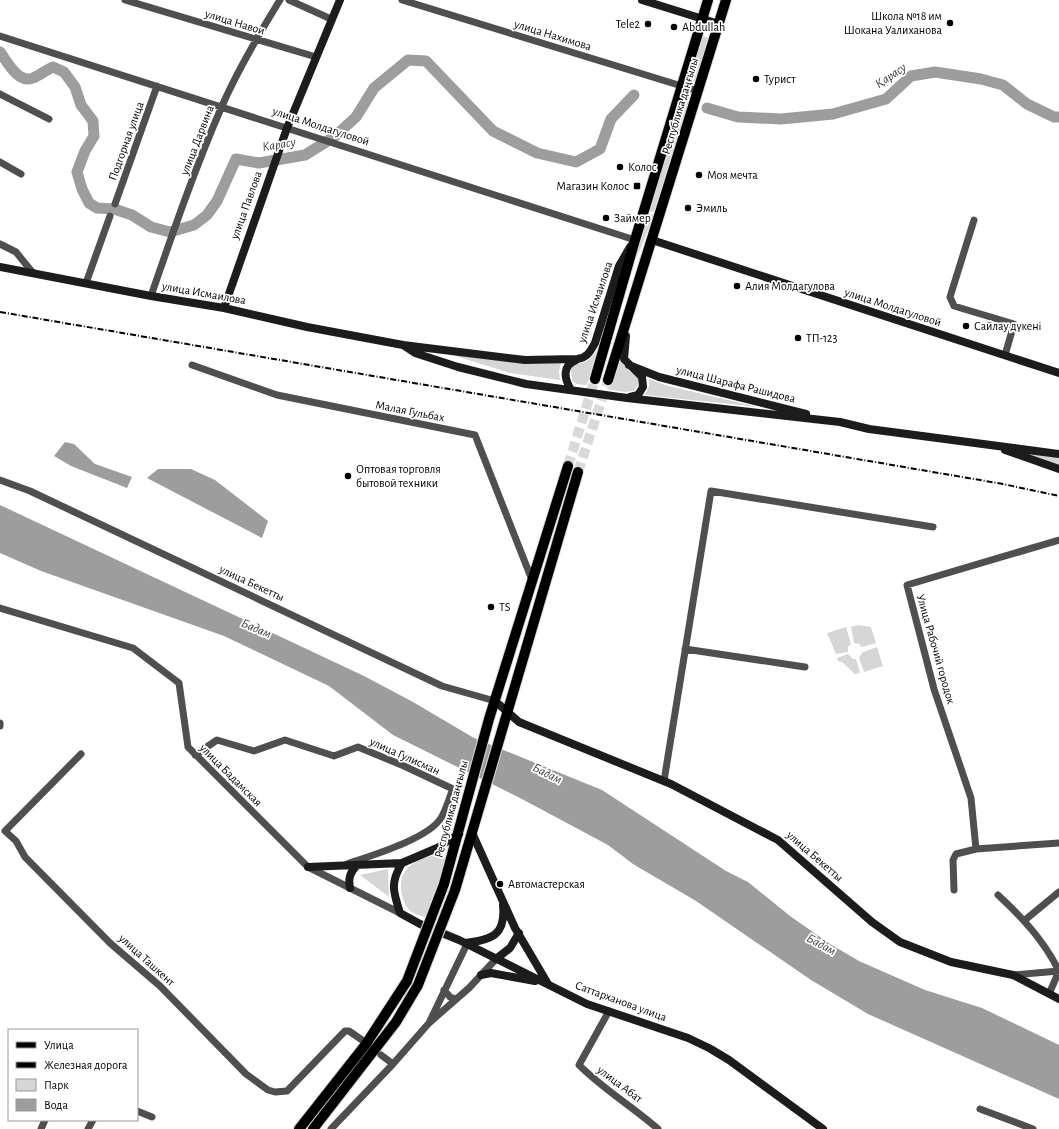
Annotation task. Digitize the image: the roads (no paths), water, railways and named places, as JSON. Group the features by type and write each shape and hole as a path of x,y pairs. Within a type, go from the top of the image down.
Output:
{"main road":[{"name":"Республика даңғылы","path":"595,378 681,86 708,0"},
{"name":"Республика даңғылы","path":"608,380 726,0"},
{"name":"Республика даңғылы","path":"299,1129 366,1044 407,980 444,884 459,834 466,800 494,704 568,466"},
{"path":"314,1129 396,1022 418,985 456,890 578,472"}],"street":[{"name":"улица Навои","path":"128,0 316,58"},
{"name":"улица Дарвина","path":"151,296 173,232 222,106 256,39 280,0"},
{"path":"289,0 331,19"},
{"name":"улица Павлова","path":"224,308 287,128 340,0"},
{"name":"улица Нахимова","path":"402,0 698,91"},
{"path":"642,0 719,24"},
{"name":"улица Молдагуловой","path":"0,36 222,106 341,146 635,240"},
{"name":"Подгорная улица","path":"115,204 157,86"},
{"path":"0,94 49,119"},
{"path":"0,162 21,174"},
{"path":"86,283 110,216"},
{"path":"974,220 950,297 951,303 954,306 1014,324 1005,356"},
{"name":"улица Исмаилова","path":"0,267 151,296 224,308 307,327 403,345 525,360 584,359 595,343 619,266 635,240"},
{"path":"627,398 638,395 643,387 642,377 628,365 624,359 624,343 644,277 650,243"},
{"name":"улица Молдагуловой","path":"650,243 1059,373"},
{"path":"0,244 16,252 33,273"},
{"name":"улица Исмаилова","path":"403,345 415,353 458,367 526,384 627,398"},
{"path":"571,390 565,376 566,368 570,362 576,359"},
{"name":"Малая Гульбах","path":"192,365 277,395 475,435 533,580"},
{"name":"улица Шарафа Рашидова","path":"628,365 660,377 869,429 989,444"},
{"name":"улица Шарафа Рашидова","path":"627,398 840,422"},
{"path":"989,444 1059,454"},
{"path":"989,444 1059,469"},
{"name":"улица Бекетты","path":"0,480 30,491 442,686 494,704 520,722 664,781 778,840 872,922 900,942 951,962 1013,975 1059,999"},
{"path":"664,781 711,490 933,527"},
{"name":"Улица Рабочий городок","path":"976,850 971,798 934,689 907,585 1059,540"},
{"name":"улица Бадамская","path":"0,608 133,648 179,683 188,747 308,867 400,913"},
{"path":"685,649 805,667"},
{"name":"улица Гулисман","path":"195,754 217,740 254,751 285,740 334,756 358,747 404,766 453,789 440,819 424,833 400,846 343,865"},
{"name":"улица Ташкент","path":"81,754 3,828 16,841 25,857 110,943 160,986 246,1074 268,1090 275,1092 287,1090 345,1031 349,1031 362,1040"},
{"path":"308,867 402,863 437,848 459,834"},
{"path":"473,835 519,933 546,983"},
{"path":"954,890 953,860 956,854 976,850 1059,843"},
{"path":"437,848 452,856"},
{"path":"400,913 393,892 394,876 402,863"},
{"path":"350,888 348,880 351,871 356,865"},
{"path":"1025,920 1059,892"},
{"path":"998,895 1025,920 1049,952 1059,971"},
{"path":"429,1023 466,943 483,941 494,935 502,926 504,912 503,900"},
{"name":"Саттарханова улица","path":"400,913 420,924 466,943 587,1004 688,1038 708,1048 729,1060 823,1129"},
{"path":"330,1129 393,1064 429,1023 456,999 496,959 510,948 519,933"},
{"path":"1013,975 1059,971"},
{"path":"1049,994 1059,971"},
{"path":"481,975 491,972 546,983"},
{"path":"444,990 450,997 456,999"},
{"name":"улица Абат","path":"610,1011 579,1065 595,1081 638,1111 658,1129"},
{"path":"381,1055 393,1064"},
{"path":"980,1110 1033,1129"},
{"path":"138,1111 152,1117"}],"water":[{"path":"65,442 74,444 95,464 132,477 127,488 71,466 54,456"},
{"path":"158,469 191,469 215,480 268,521 262,538 147,478"},
{"name":"Бадам","path":"0,505 364,676 413,702 474,738 602,790 726,871 748,882 790,916 830,944 859,961 925,990 982,1008 1059,1045 1059,1099 868,1014 811,980 696,901 633,864 608,845 520,798 393,735 329,686 224,636 41,571 0,553"}],"waterway":[{"name":"Карасу","path":"0,52 14,71 22,78 33,78 53,67 64,72 75,87 81,105 93,121 94,136 85,151 77,172 82,189 89,203 97,208 114,209 132,215 151,227 170,232 194,225 207,215 217,201 236,159 259,163 305,155 334,137 356,117 374,88 408,60 426,61 493,131 537,153 576,162 600,149 611,119 634,95"},
{"name":"Қарасу","path":"707,108 738,117 781,119 833,114 886,99 911,76 935,72 981,79 1003,85 1027,104 1054,117 1059,117"}],"tunnel":[{"path":"568,466 595,379"},
{"path":"578,472 608,380"}],"railway":[{"path":"0,312 1003,484 1059,496"}],"place":[{"name":"Школа №18 им Шокана Уалиханова","path":"950,23"},
{"name":"Tele2","path":"648,24"},
{"name":"Аbdullah","path":"674,27"},
{"name":"Турист","path":"756,79"},
{"name":"Колос","path":"620,167"},
{"name":"Моя мечта","path":"699,175"},
{"name":"Магазин Колос","path":"637,186"},
{"name":"Эмиль","path":"688,208"},
{"name":"Займер","path":"606,218"},
{"name":"Алия Молдагулова","path":"737,286"},
{"name":"Сайлау дүкені","path":"966,326"},
{"name":"ТП-123","path":"798,338"},
{"name":"Оптовая торговля бытовой техники","path":"348,476"},
{"name":"TS","path":"491,607"},
{"name":"Автомастерская","path":"500,884"}]}
